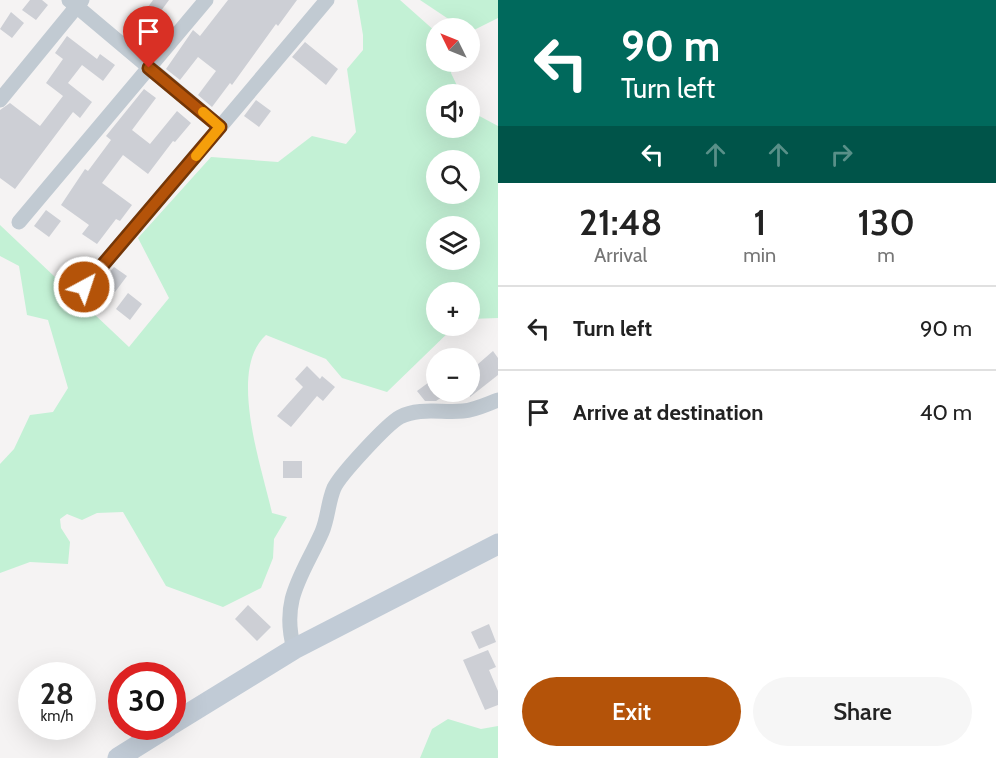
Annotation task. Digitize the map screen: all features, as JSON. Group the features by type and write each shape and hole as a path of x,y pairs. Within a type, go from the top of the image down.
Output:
{"street":[{"path":"19,222 206,0"},
{"path":"84,287 327,0"},
{"path":"0,100 76,2 149,68 220,127"},
{"path":"294,649 288,630 294,586 323,530 334,487 342,476 390,424 400,417 420,410 466,411 498,400"},
{"path":"186,716 294,649 498,544"},
{"path":"118,758 147,740"}],"green space":[{"path":"357,0 400,0 426,23 426,72 451,72 456,84 426,84 426,138 480,138 480,116 498,126 498,318 480,319 480,282 426,282 426,336 445,336 432,348 426,348 426,354 387,392 342,378 326,359 266,335 255,351 249,371 248,395 255,446 272,513 287,517 274,539 273,558 261,588 223,607 166,586 123,512 97,513 82,520 67,514 60,519 61,528 70,542 68,564 30,562 0,573 0,464 14,449 30,415 53,412 68,388 48,320 27,315 19,266 0,256 0,225 129,347 169,298 138,238 211,157 278,162 312,136 346,144 356,132 347,69 363,50"},
{"path":"420,0 498,0 498,18 480,27 480,18 447,18"},
{"path":"448,719 481,729 498,726 498,758 420,758 432,729"}],"building":[{"path":"30,0 42,0 48,5 36,20 22,10"},
{"path":"153,0 169,0 139,41 124,31 139,11 143,14"},
{"path":"228,0 297,0 278,26 276,24 232,85 230,83 212,107 198,95 216,71 198,57 180,80 166,69 193,30 200,36"},
{"path":"11,12 24,23 12,38 0,29"},
{"path":"67,36 97,59 100,54 115,65 103,81 82,65 68,83 92,102 80,118 73,112 15,189 0,178 0,110 10,103 40,126 63,96 46,83 63,59 55,53"},
{"path":"305,42 338,69 326,85 292,57"},
{"path":"144,89 156,98 132,130 150,144 177,111 191,123 175,142 173,141 148,174 123,155 102,183 132,205 120,221 116,219 97,244 82,234 89,225 61,205 85,169 88,171 111,140 106,136"},
{"path":"256,100 271,111 259,127 244,116"},
{"path":"46,210 61,221 49,237 34,226"},
{"path":"114,267 127,276 115,292 101,282"},
{"path":"128,293 142,304 130,320 116,309"},
{"path":"493,351 498,358 498,375 480,389 480,362"},
{"path":"307,366 320,379 322,376 335,387 323,401 317,396 291,427 277,416 303,387 295,379"},
{"path":"426,384 426,401 425,401 417,391"},
{"path":"283,461 302,461 302,478 283,478"},
{"path":"248,605 271,627 257,641 235,619"},
{"path":"489,624 496,642 479,649 471,632"},
{"path":"488,650 496,667 489,670 498,691 498,705 485,710 463,660"}],"slow traffic":[{"path":"196,156 220,127 203,112"}],"route":[{"path":"84,287 220,127 149,68"}]}
